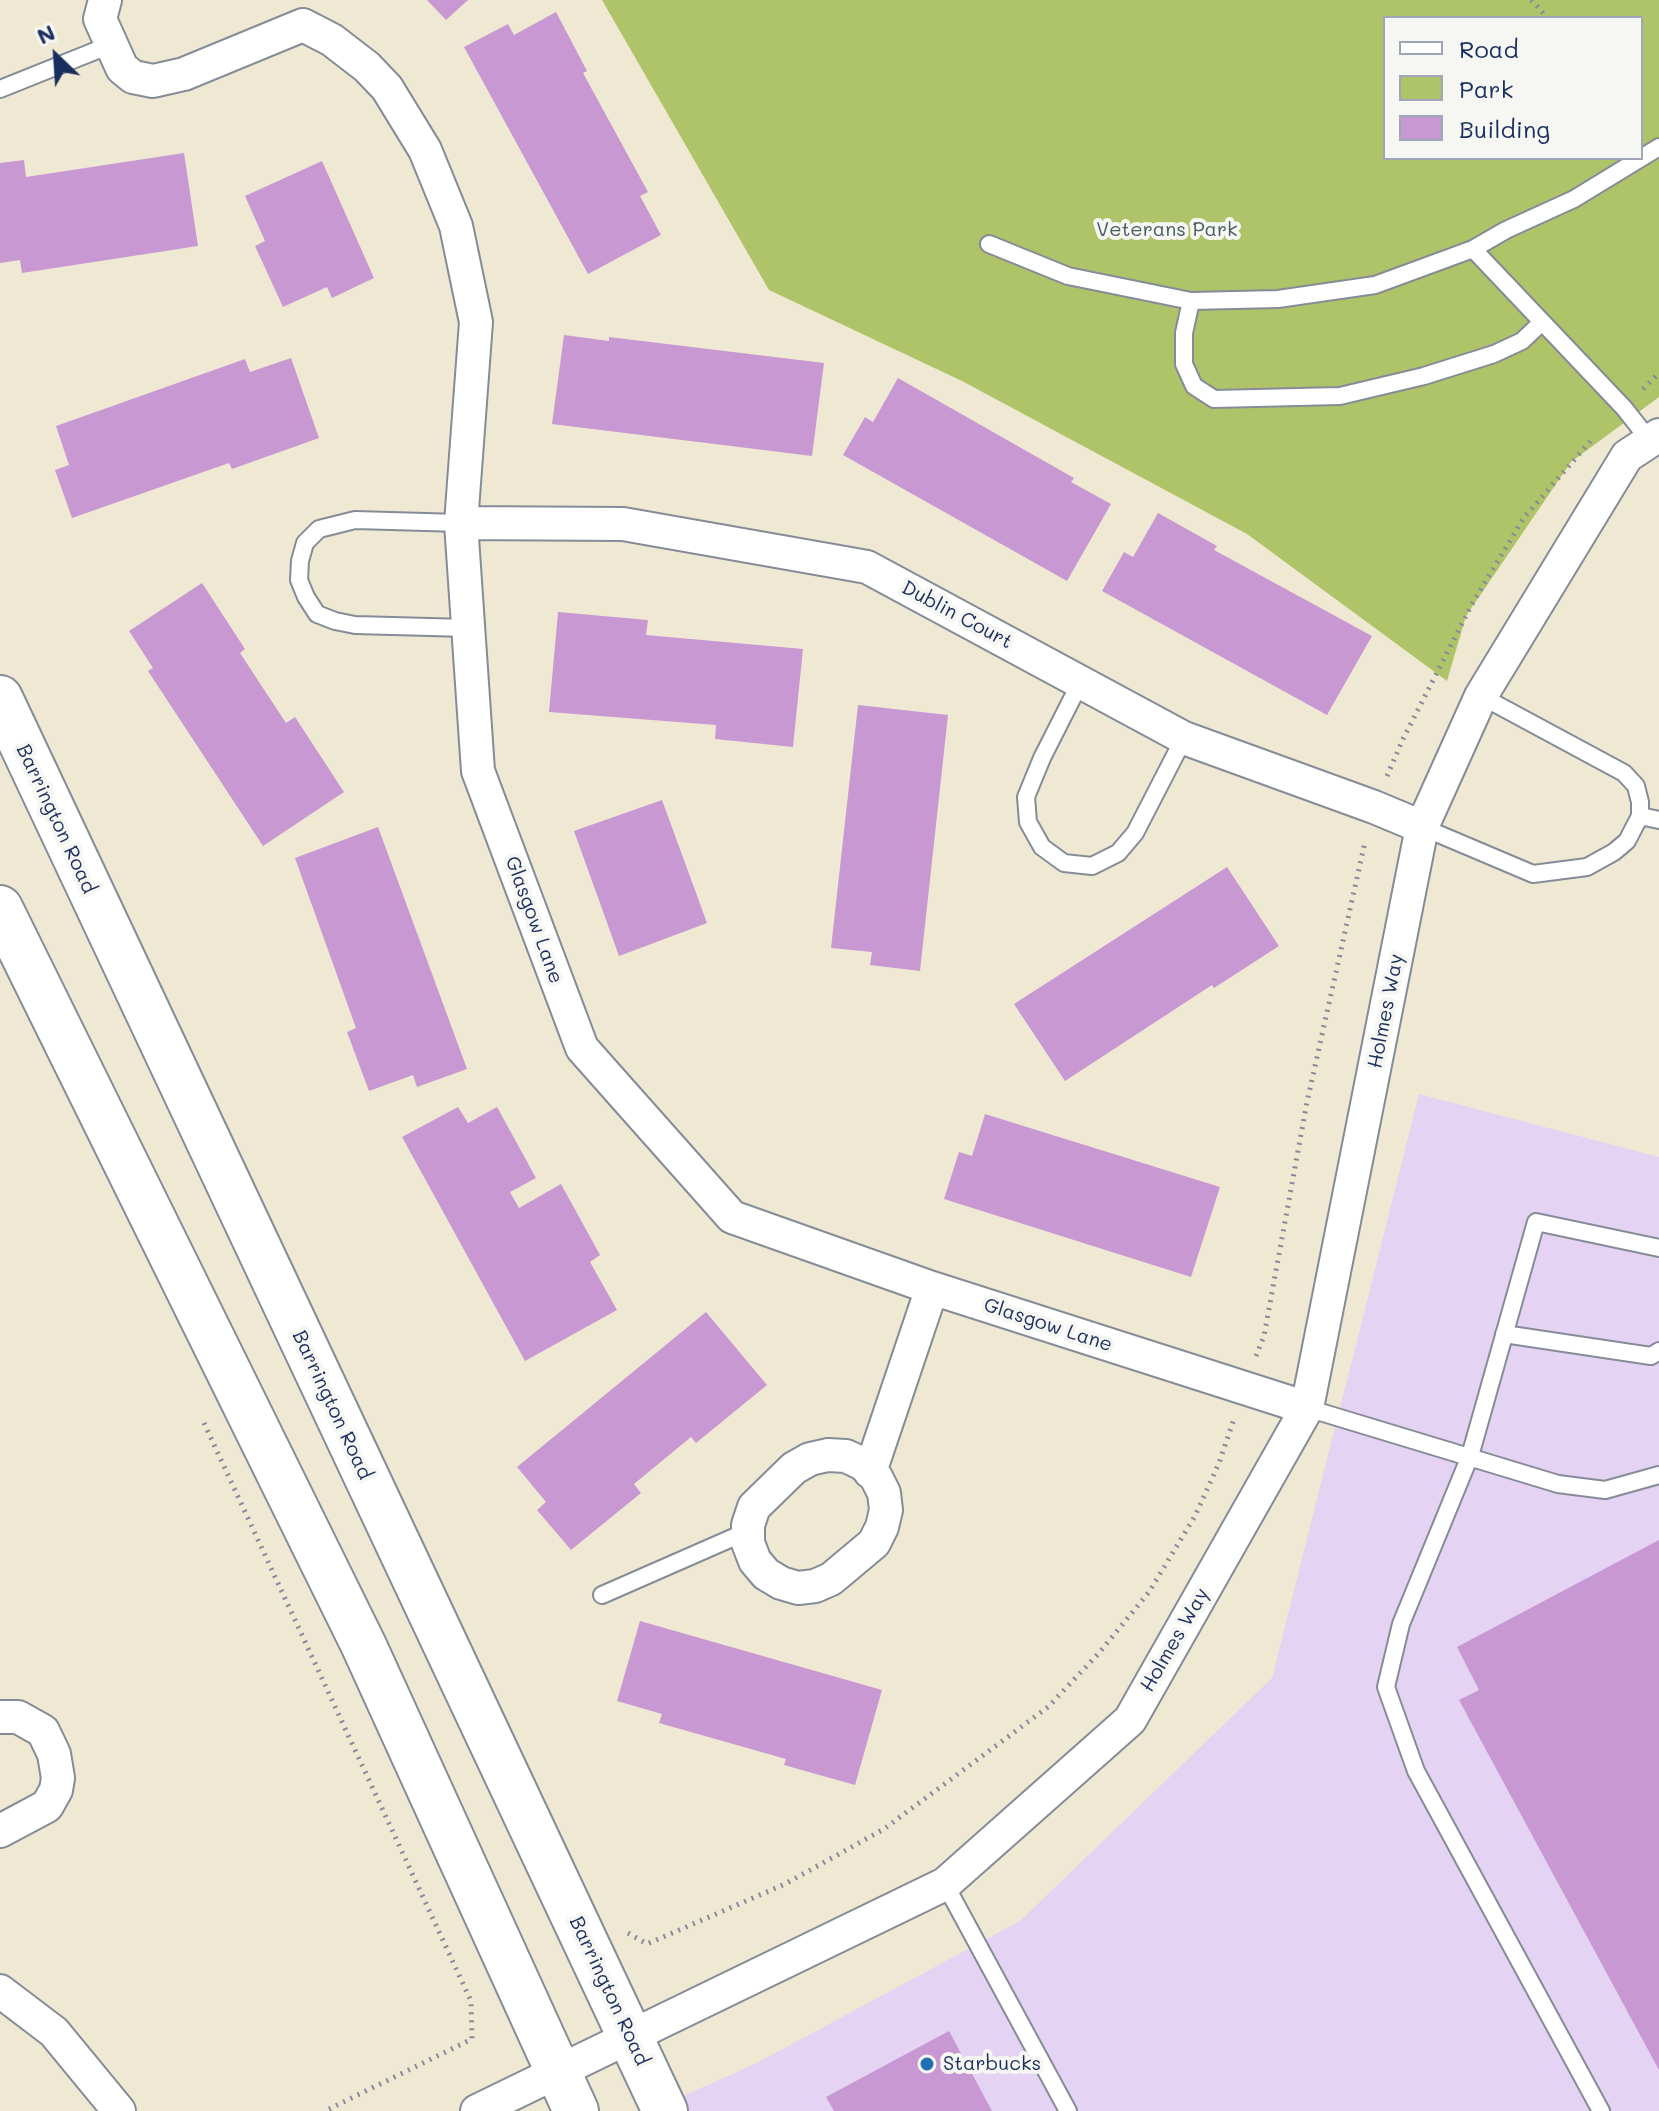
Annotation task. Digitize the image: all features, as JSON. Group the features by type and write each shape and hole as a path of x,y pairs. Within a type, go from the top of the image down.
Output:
{"main road":[{"name":"Barrington Road","path":"0,698 665,2111"},
{"path":"0,908 364,1646 576,2111"}],"street":[{"path":"105,0 100,19 122,68 133,77 153,81 184,74 297,12"},
{"name":"Glasgow Lane","path":"297,12 367,67 387,88 425,150 456,226 476,322 461,523 478,771 582,1048 732,1217 932,1288 1307,1408"},
{"name":"Holmes Way","path":"477,2111 945,1884 1130,1720 1307,1408 1422,827 1481,696 1627,456 1655,438"},
{"name":"Dublin Court","path":"461,523 623,524 867,567 1184,738 1422,827"},
{"path":"870,1472 932,1288"},
{"path":"828,1455 846,1456 863,1464 884,1493 886,1510 874,1543 831,1579 815,1586 798,1588 766,1574 755,1561 748,1543 748,1531 754,1507 794,1468 810,1459 828,1455"},
{"path":"0,1717 18,1717 43,1731 54,1754 58,1778 56,1790 47,1806 39,1813 0,1831"},
{"path":"0,1991 54,2032 119,2111"}],"lane":[{"path":"0,89 110,45"},
{"path":"989,244 1068,276 1191,301 1278,299 1375,285 1473,249 1574,199 1638,160"},
{"path":"1473,249 1655,438"},
{"path":"1191,301 1184,333 1184,364 1194,386 1214,399 1340,396 1424,376 1494,354 1522,341 1542,322"},
{"path":"461,523 355,520 336,523 319,529 305,543 299,580 317,614 335,621 355,625 467,628"},
{"path":"1081,681 1026,797 1028,822 1042,847 1064,863 1092,866 1118,853 1135,833 1184,738"},
{"path":"1422,827 1533,874 1567,872 1601,860 1627,841 1640,816 1636,786 1624,773 1481,696"},
{"path":"1640,816 1659,820"},
{"path":"1601,2111 1416,1771 1386,1687 1401,1624 1470,1456 1536,1222 1659,1248"},
{"path":"1504,1334 1651,1356 1659,1351"},
{"path":"1307,1408 1558,1484 1605,1490 1659,1475"},
{"path":"602,1595 748,1531"},
{"path":"945,1884 1068,2111"}],"path":[{"path":"1531,0 1546,16"},
{"path":"625,1931 647,1944 785,1884 884,1829 1048,1707 1099,1653 1149,1592 1201,1502 1219,1463 1264,1336 1307,1102 1357,871 1374,807 1436,673 1472,604 1523,519 1576,456 1659,373"},
{"path":"199,1412 471,2001 472,2039 325,2111"}],"shaded area":[{"path":"1419,1094 1659,1157 1659,2111 649,2111 755,2064 1020,1921 1272,1678"}],"green space":[{"name":"Veterans Park","path":"602,0 1659,0 1659,397 1571,462 1466,616 1447,681 1247,534 962,381 769,290"}],"building":[{"path":"427,0 468,0 446,20"},
{"path":"556,12 587,71 583,73 648,192 640,196 661,235 588,274 464,47 508,24 514,35"},
{"path":"184,153 198,246 22,273 20,260 0,263 0,163 24,160 26,177"},
{"path":"322,161 374,278 332,298 327,287 283,307 255,246 265,241 245,196"},
{"path":"564,335 609,341 609,337 824,363 812,456 552,424"},
{"path":"291,358 319,438 232,469 229,463 72,518 55,470 69,465 56,426 245,359 250,372"},
{"path":"898,378 1074,478 1071,482 1111,504 1067,581 843,455 865,417 873,422"},
{"path":"1158,513 1217,546 1214,550 1372,636 1327,715 1102,591 1124,552 1133,557"},
{"path":"202,583 245,649 240,653 286,723 295,717 344,792 263,846 148,671 153,668 129,631"},
{"path":"558,612 648,620 646,635 803,649 793,747 715,739 716,725 549,712"},
{"path":"858,705 948,715 920,971 870,965 872,952 831,948"},
{"path":"662,800 707,923 619,956 574,831"},
{"path":"378,827 467,1069 417,1087 413,1075 369,1091 347,1032 356,1028 295,858"},
{"path":"1227,867 1279,946 1214,988 1212,985 1065,1081 1014,1004"},
{"path":"458,1107 468,1123 497,1107 536,1178 510,1192 519,1208 561,1184 600,1255 590,1262 617,1310 525,1361 402,1137"},
{"path":"985,1114 1220,1187 1191,1277 944,1199 959,1152 972,1156"},
{"path":"706,1312 767,1385 696,1443 691,1437 634,1484 641,1493 571,1550 537,1510 546,1502 517,1467"},
{"path":"1659,1540 1659,2070 1459,1700 1479,1690 1457,1647"},
{"path":"640,1621 882,1690 855,1785 784,1765 786,1759 659,1723 662,1714 617,1701"},
{"name":"Starbucks","path":"949,2031 992,2111 834,2111 826,2097"}],"place":[{"name":"Starbucks","path":"927,2064"}]}
